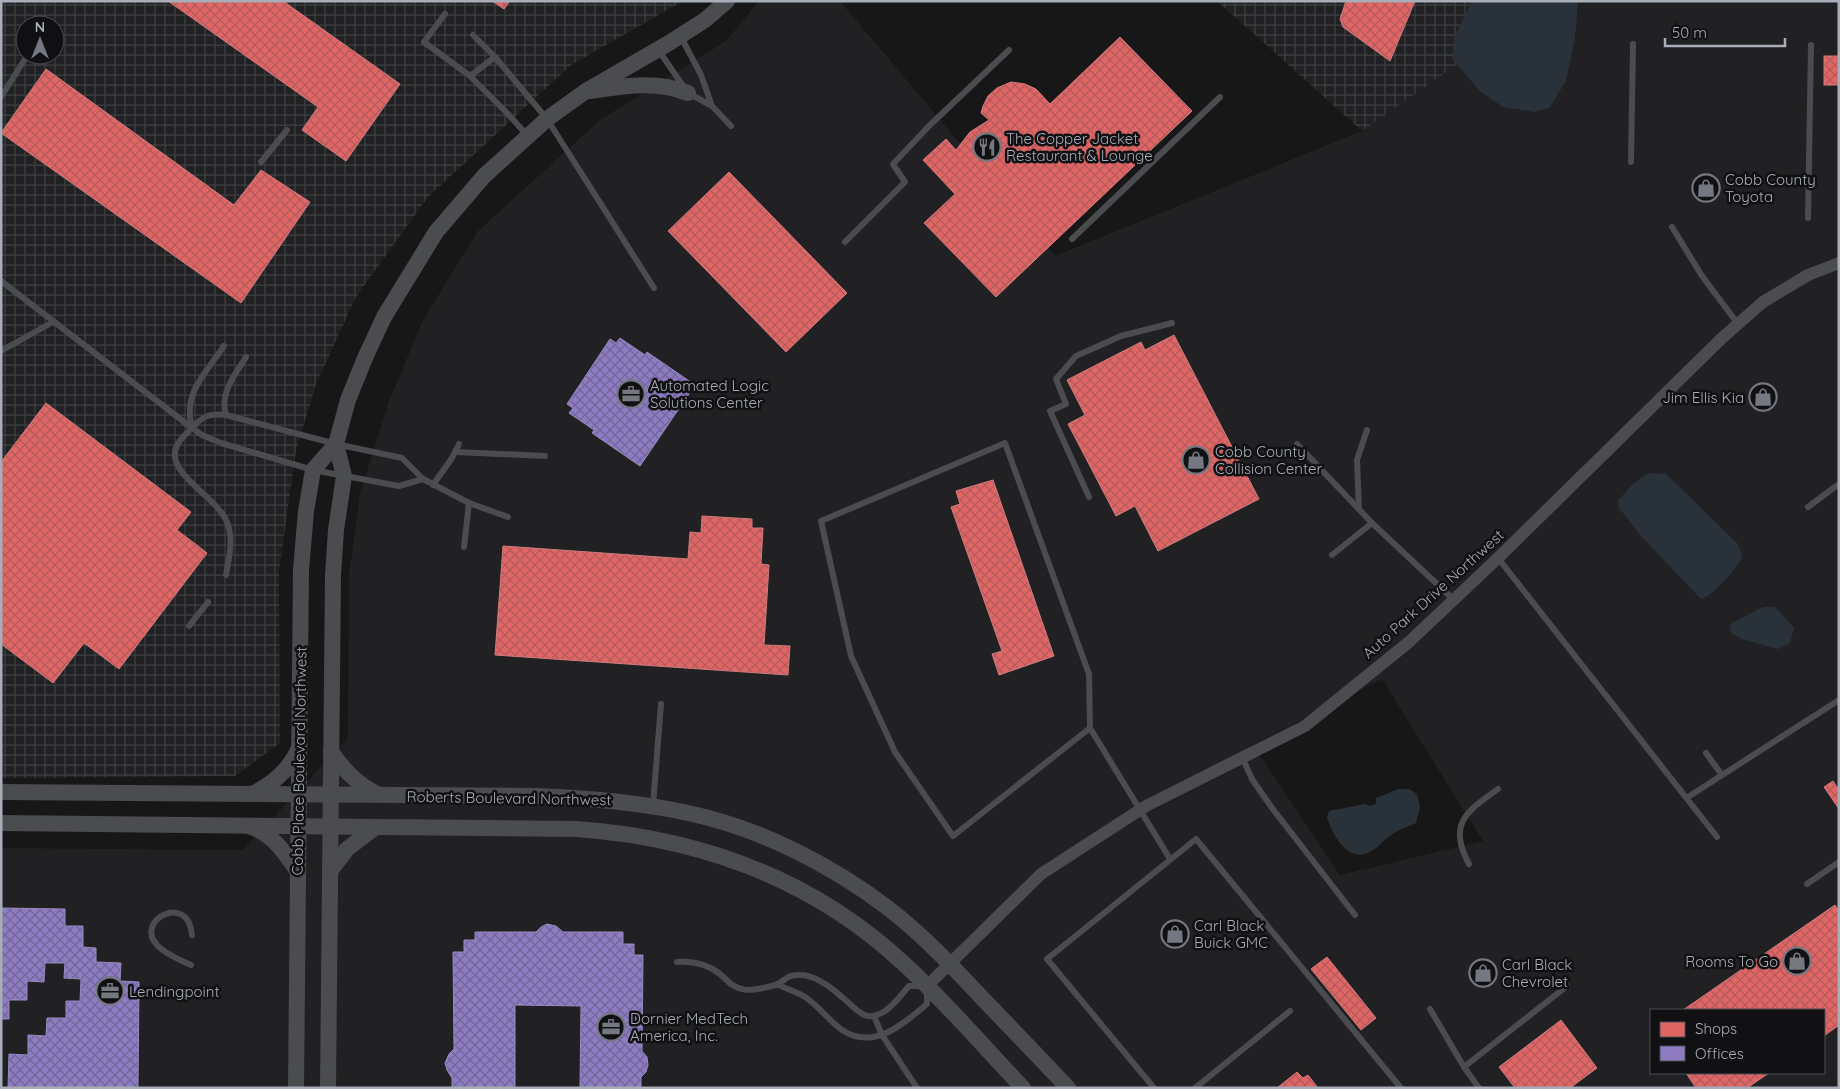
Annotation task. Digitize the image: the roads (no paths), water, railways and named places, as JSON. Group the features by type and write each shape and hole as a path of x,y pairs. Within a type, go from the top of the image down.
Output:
{"street":[{"name":"Cobb Place Boulevard Northwest","path":"296,1088 301,570 306,511 313,470 336,444 348,400 384,317 436,232 484,176 547,119 586,91 680,36 727,1"},
{"path":"586,91 665,85 688,93"},
{"name":"Auto Park Drive Northwest","path":"927,986 965,946 1041,874 1139,810 1305,726 1409,642 1763,302 1808,275 1839,263"},
{"name":"Cobb Place Boulevard Northwest","path":"328,1088 333,567 344,476 336,444"},
{"path":"252,794 278,777 292,762 299,748"},
{"path":"331,752 351,777 364,788 379,795"},
{"name":"Roberts Boulevard Northwest","path":"1,792 554,797 616,801 689,813 750,832 808,858 843,878 889,909 950,963 1068,1088"},
{"name":"Roberts Boulevard Northwest","path":"1,823 596,831 635,835 671,842 728,858 800,889 848,918 885,947 927,986 1023,1088"},
{"path":"249,826 264,832 275,841 298,872"},
{"path":"330,871 347,849 376,827"}],"lane":[{"path":"445,14 424,42 470,76 527,136"},
{"path":"473,35 495,57 547,119 654,288"},
{"path":"680,36 701,75 712,106"},
{"path":"1631,162 1633,44"},
{"path":"1808,218 1811,45"},
{"path":"658,50 688,93 712,106 731,126"},
{"path":"845,242 905,182 893,164 929,126 1009,50"},
{"path":"470,76 495,57"},
{"path":"1,97 22,65"},
{"path":"1072,239 1220,98"},
{"path":"262,162 287,130"},
{"path":"1672,227 1702,276 1738,324"},
{"path":"1,281 202,435 221,443 313,470 399,486 423,479"},
{"path":"1,351 53,322"},
{"path":"1089,497 1050,411 1066,404 1056,379 1076,356 1121,336 1172,323"},
{"path":"192,428 189,418 190,401 196,385 224,346"},
{"path":"226,414 224,397 229,384 246,357"},
{"path":"226,575 231,535 226,520 213,502 177,466 174,452 181,440 192,428 205,416 214,414 226,414 336,444 402,458 423,479 433,485 469,503 508,517"},
{"path":"1359,510 1357,460 1367,430"},
{"path":"1090,728 953,836 896,752 851,656 821,521 1005,443 1088,674 1090,728 1170,859"},
{"path":"433,485 456,452 459,444"},
{"path":"1297,444 1372,523 1454,600"},
{"path":"456,452 545,456"},
{"path":"1808,507 1839,484"},
{"path":"464,548 469,503"},
{"path":"1332,555 1372,523"},
{"path":"1498,558 1717,837"},
{"path":"189,626 208,602"},
{"path":"1688,798 1839,700"},
{"path":"653,806 660,704"},
{"path":"1706,753 1722,775"},
{"path":"1242,757 1252,779 1272,808 1355,915"},
{"path":"1469,864 1460,842 1462,823 1472,808 1498,789"},
{"path":"1154,1088 1047,959 1196,839 1401,1088"},
{"path":"1807,884 1839,862"},
{"path":"191,965 162,950 155,944 153,925 159,916 169,912 177,913 186,918 191,926 192,935"},
{"path":"677,962 690,961 706,966 720,974 731,985 744,990 777,984 788,976 812,977 844,998 862,1015 874,1016 886,1010 909,986 927,986 927,1004 898,1028 882,1035 859,1038 842,1030 806,998 777,984"},
{"path":"1464,1067 1567,986"},
{"path":"1430,1010 1464,1067 1479,1088"},
{"path":"1195,1088 1290,1011"},
{"path":"874,1016 882,1035 918,1088"}],"place":[{"name":"The Copper Jacket Restaurant & Lounge","path":"987,147"},
{"name":"Cobb County Toyota","path":"1706,188"},
{"name":"Automated Logic Solutions Center","path":"631,394"},
{"name":"Jim Ellis Kia","path":"1763,397"},
{"name":"Cobb County Collision Center","path":"1196,460"},
{"name":"Carl Black Buick GMC","path":"1175,934"},
{"name":"Rooms To Go","path":"1797,961"},
{"name":"Carl Black Chevrolet","path":"1483,973"},
{"name":"Lendingpoint","path":"110,991"},
{"name":"Dornier MedTech America, Inc.","path":"611,1027"}]}
